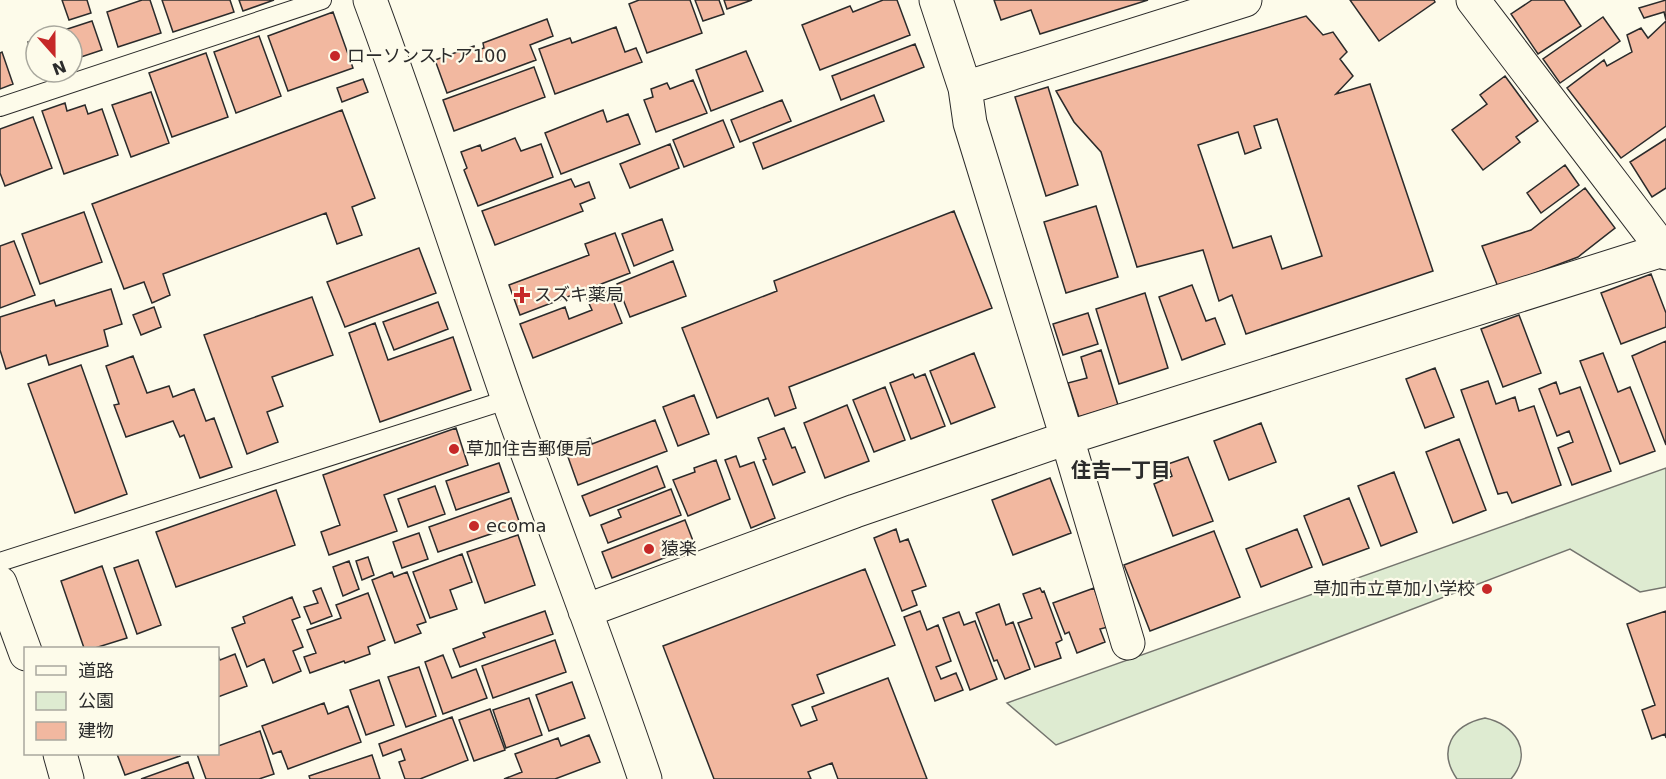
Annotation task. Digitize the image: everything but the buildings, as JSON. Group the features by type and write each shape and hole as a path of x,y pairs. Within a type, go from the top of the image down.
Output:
{"street":[{"path":"370,0 410,107 508,399 645,779"},
{"path":"936,0 965,88 970,123 1128,643"},
{"path":"965,88 1245,0"},
{"path":"585,611 855,511 1067,438 1665,251 1473,0"},
{"path":"0,583 24,649"},
{"path":"61,755 67,779"}],"lane":[{"path":"0,107 322,0"},
{"path":"0,562 508,399"}],"green space":[{"path":"1666,468 1666,587 1640,592 1570,549 1056,745 1007,703"},
{"path":"1485,718 1505,726 1518,741 1521,759 1518,769 1511,779 1457,779 1448,758 1451,740 1464,726"}],"place":[{"name":"ローソンストア100","path":"335,56"},
{"name":"スズキ薬局","path":"522,295"},
{"name":"草加住吉郵便局","path":"454,449"},
{"name":"ecoma","path":"474,526"},
{"name":"猿楽","path":"649,549"},
{"name":"草加市立草加小学校","path":"1487,589"}],"district":[{"name":"住吉一丁目","path":"1121,470"}]}
